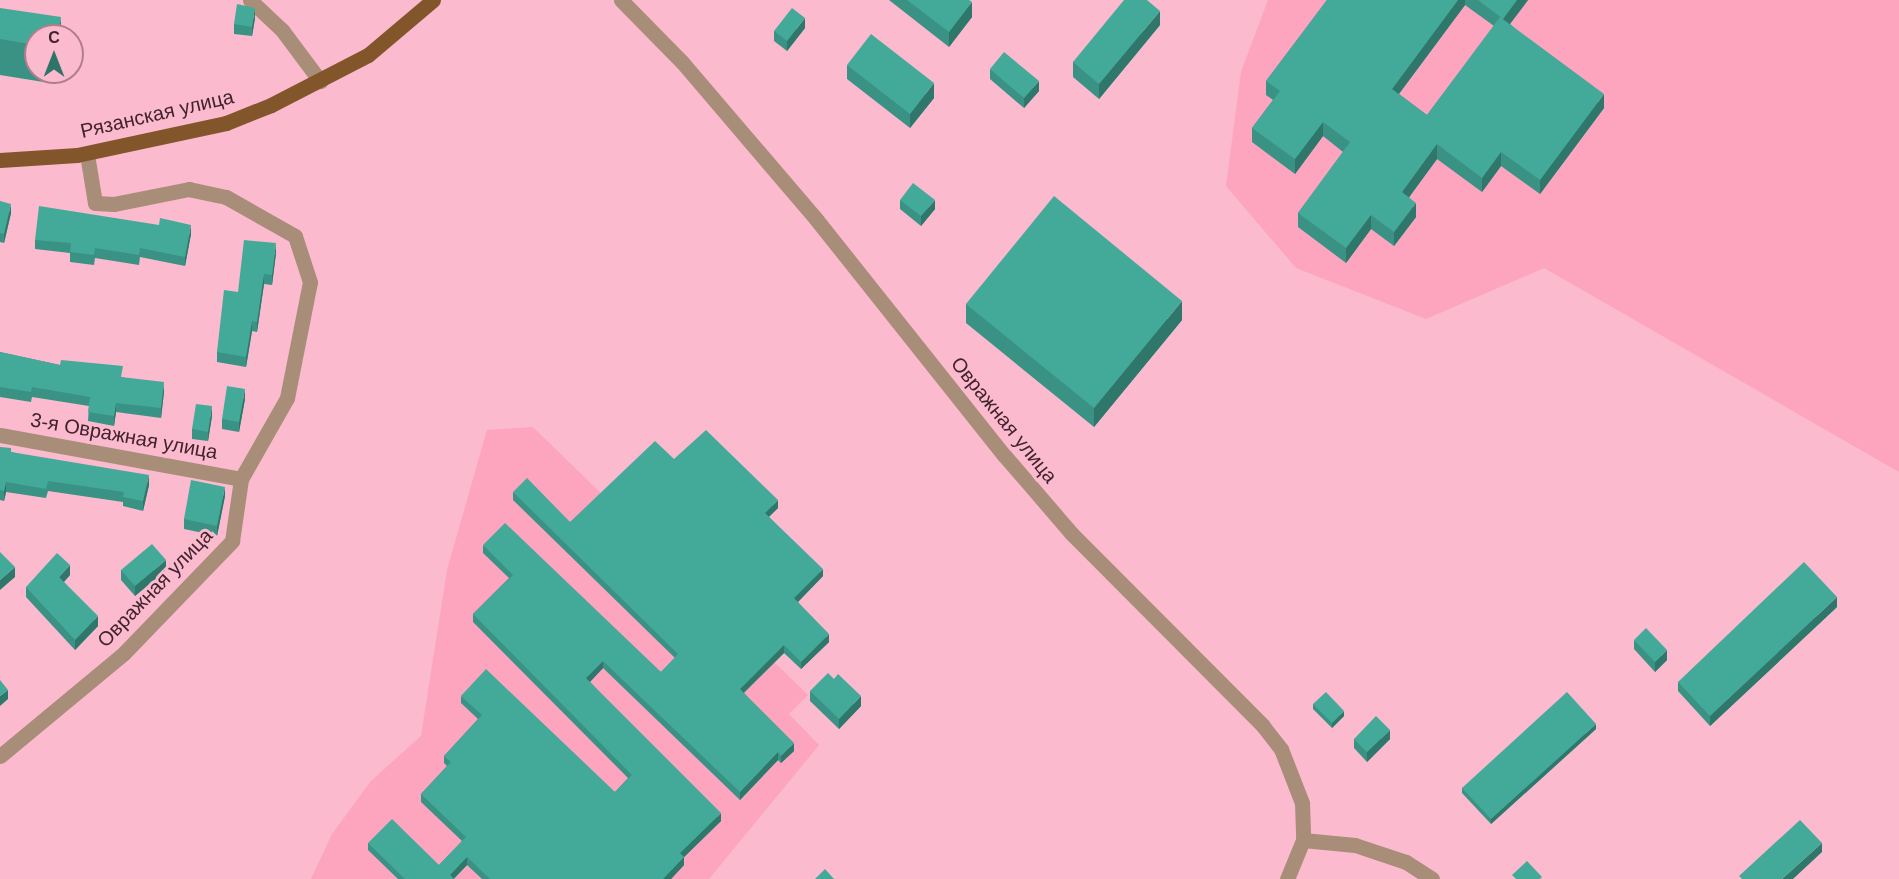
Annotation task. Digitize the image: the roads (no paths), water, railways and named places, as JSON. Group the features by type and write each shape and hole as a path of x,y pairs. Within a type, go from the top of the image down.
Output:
{"main road":[{"name":"Рязанская улица","path":"0,160 87,153 226,123 320,81 368,55 433,0"}],"street":[{"path":"250,0 282,30 320,81"},
{"name":"Овражная улица","path":"621,0 682,62 816,219 1004,455 1071,533 1263,726 1289,765 1302,803 1303,840 1287,879"},
{"name":"Овражная улица","path":"0,756 124,653 231,541 241,479 287,398 310,282 295,236 226,197 189,189 114,204 95,203 87,153"},
{"name":"3-я Овражная улица","path":"0,435 241,479"},
{"path":"1303,840 1355,845 1406,862 1432,879"}]}
